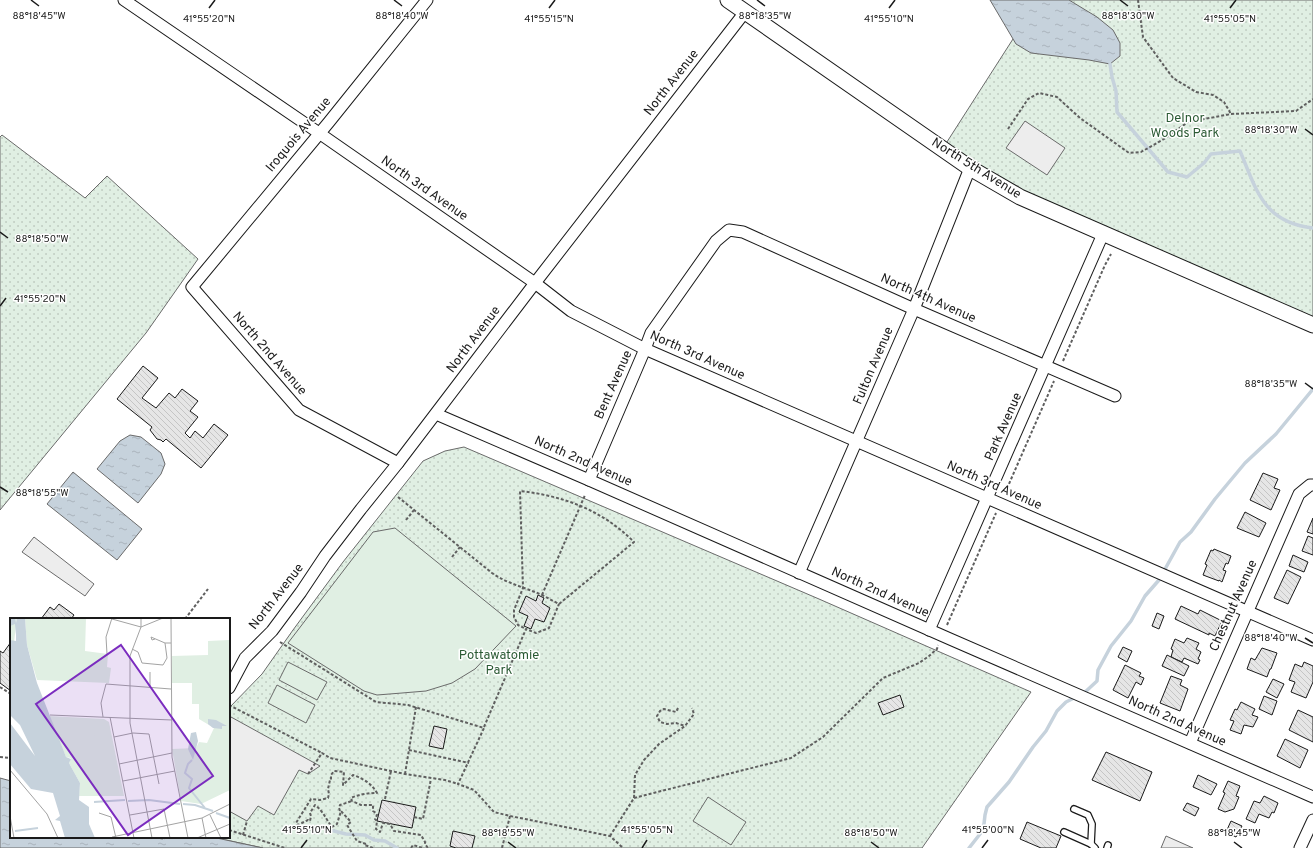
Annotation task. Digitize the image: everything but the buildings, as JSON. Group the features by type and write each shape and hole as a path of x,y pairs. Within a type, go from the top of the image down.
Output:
{"main road":[{"name":"North 5th Avenue","path":"728,0 970,168 1020,197 1311,324"}],"street":[{"name":"North 3rd Avenue","path":"124,0 319,133 534,283 571,311 646,349 1313,640"},
{"name":"Iroquois Avenue","path":"192,287 319,133 425,0"},
{"name":"North Avenue","path":"230,686 245,658 272,631 325,556 436,414 534,283 745,12"},
{"name":"Fulton Avenue","path":"798,573 914,308 970,168"},
{"name":"North 4th Avenue","path":"729,230 743,232 1045,367 1115,396"},
{"name":"Bent Avenue","path":"588,480 646,349 651,333 716,241 729,230"},
{"name":"Park Avenue","path":"930,630 1103,234"},
{"name":"North 2nd Avenue","path":"192,287 299,410 398,463"},
{"name":"North 2nd Avenue","path":"436,414 1313,797"},
{"name":"Chestnut Avenue","path":"1190,743 1298,494 1311,485"},
{"path":"1300,848 1313,820"}],"lane":[{"path":"1064,832 1093,846 1092,824 1088,815 1074,808"}],"path":[{"path":"1138,0 1143,37 1173,78 1196,92 1213,95 1224,102 1232,114"},
{"path":"1008,129 1028,99 1040,93 1057,97 1080,118 1129,153 1141,152 1164,139 1188,122 1232,114 1296,111 1313,99"},
{"path":"634,798 791,758 823,737 883,678 919,662 937,649 1111,254"},
{"path":"520,491 558,498 580,506 602,516 623,531 634,542 559,604 549,628 536,633 518,625 514,617 514,610 523,588 520,491"},
{"path":"542,595 585,496"},
{"path":"398,497 504,581 542,595 559,604"},
{"path":"406,520 414,510"},
{"path":"452,557 460,547"},
{"path":"186,618 208,589"},
{"path":"458,784 469,763 526,629"},
{"path":"280,642 376,702 408,705 484,728"},
{"path":"0,687 10,693"},
{"path":"230,706 330,758 405,774 445,780 474,790 494,812 610,836 623,848"},
{"path":"405,774 416,707"},
{"path":"678,708 676,712 664,709 660,711 657,716 660,722 666,724 676,723 685,726"},
{"path":"610,836 634,798 635,775 644,760 659,744 685,726 694,714 692,708"},
{"path":"409,750 469,763"},
{"path":"308,774 322,753"},
{"path":"0,757 10,758"},
{"path":"334,771 344,772 343,785 353,776 364,779 372,784 377,792 362,794 352,798 352,801 340,805 337,824 332,827 327,822 324,813 315,805 310,813 310,820 298,825 296,823 311,799 320,800 328,798 331,775 334,771"},
{"path":"386,800 391,771"},
{"path":"414,817 423,819 431,778"},
{"path":"352,801 361,805 373,805 373,811 377,816 375,819 377,821 376,829 380,832 383,823 390,824 394,831 421,835 428,848"},
{"path":"340,811 351,822 347,825 357,841 373,848"},
{"path":"502,848 510,816"},
{"path":"243,835 247,821"},
{"path":"230,830 285,848"},
{"path":"160,838 165,839"},
{"path":"412,848 413,845 423,848"}],"green space":[{"name":"Delnor Woods Park","path":"1038,0 1313,0 1313,319 1023,194 945,145"},
{"path":"2,135 85,198 107,176 198,259 146,333 0,510 0,137"},
{"name":"Pottawatomie Park","path":"464,447 819,599 1031,692 922,848 263,848 217,838 230,838 230,707 262,674 343,562 423,461 445,451"},
{"path":"395,528 516,626 475,669 452,683 426,691 377,695 364,691 288,643 373,532"},
{"path":"288,662 327,682 317,700 279,680"},
{"path":"277,685 315,705 306,723 268,703"},
{"path":"708,797 746,822 731,845 693,821"}],"shaded area":[{"path":"1025,121 1065,148 1047,175 1006,148"},
{"path":"34,537 94,584 85,596 22,552"},
{"path":"231,717 320,766 308,774 299,770 274,815 258,806 247,821 230,812"},
{"path":"1166,836 1193,848 1161,848"}],"water":[{"path":"990,0 1069,0 1097,17 1113,30 1120,43 1120,56 1110,64 1031,53 1016,44"},
{"path":"130,435 141,437 161,453 165,464 161,474 138,503 97,469 120,441"},
{"path":"73,472 142,529 117,560 47,504"},
{"path":"0,778 10,781 10,838 217,838 263,848 0,848"}],"waterway":[{"path":"1110,64 1116,91 1117,112 1168,172 1187,177 1204,163 1211,154 1240,151 1257,191 1272,212 1296,225 1313,228"},
{"path":"1083,694 1097,681 1098,670 1111,646 1131,621 1145,596 1159,580 1180,542 1191,532 1215,499 1245,463 1276,434 1313,389"},
{"path":"969,848 980,834 984,824 987,807 1009,782 1046,731 1057,711 1066,702 1076,697"},
{"path":"330,830 346,834 365,835 374,840 385,841 397,848"}]}
